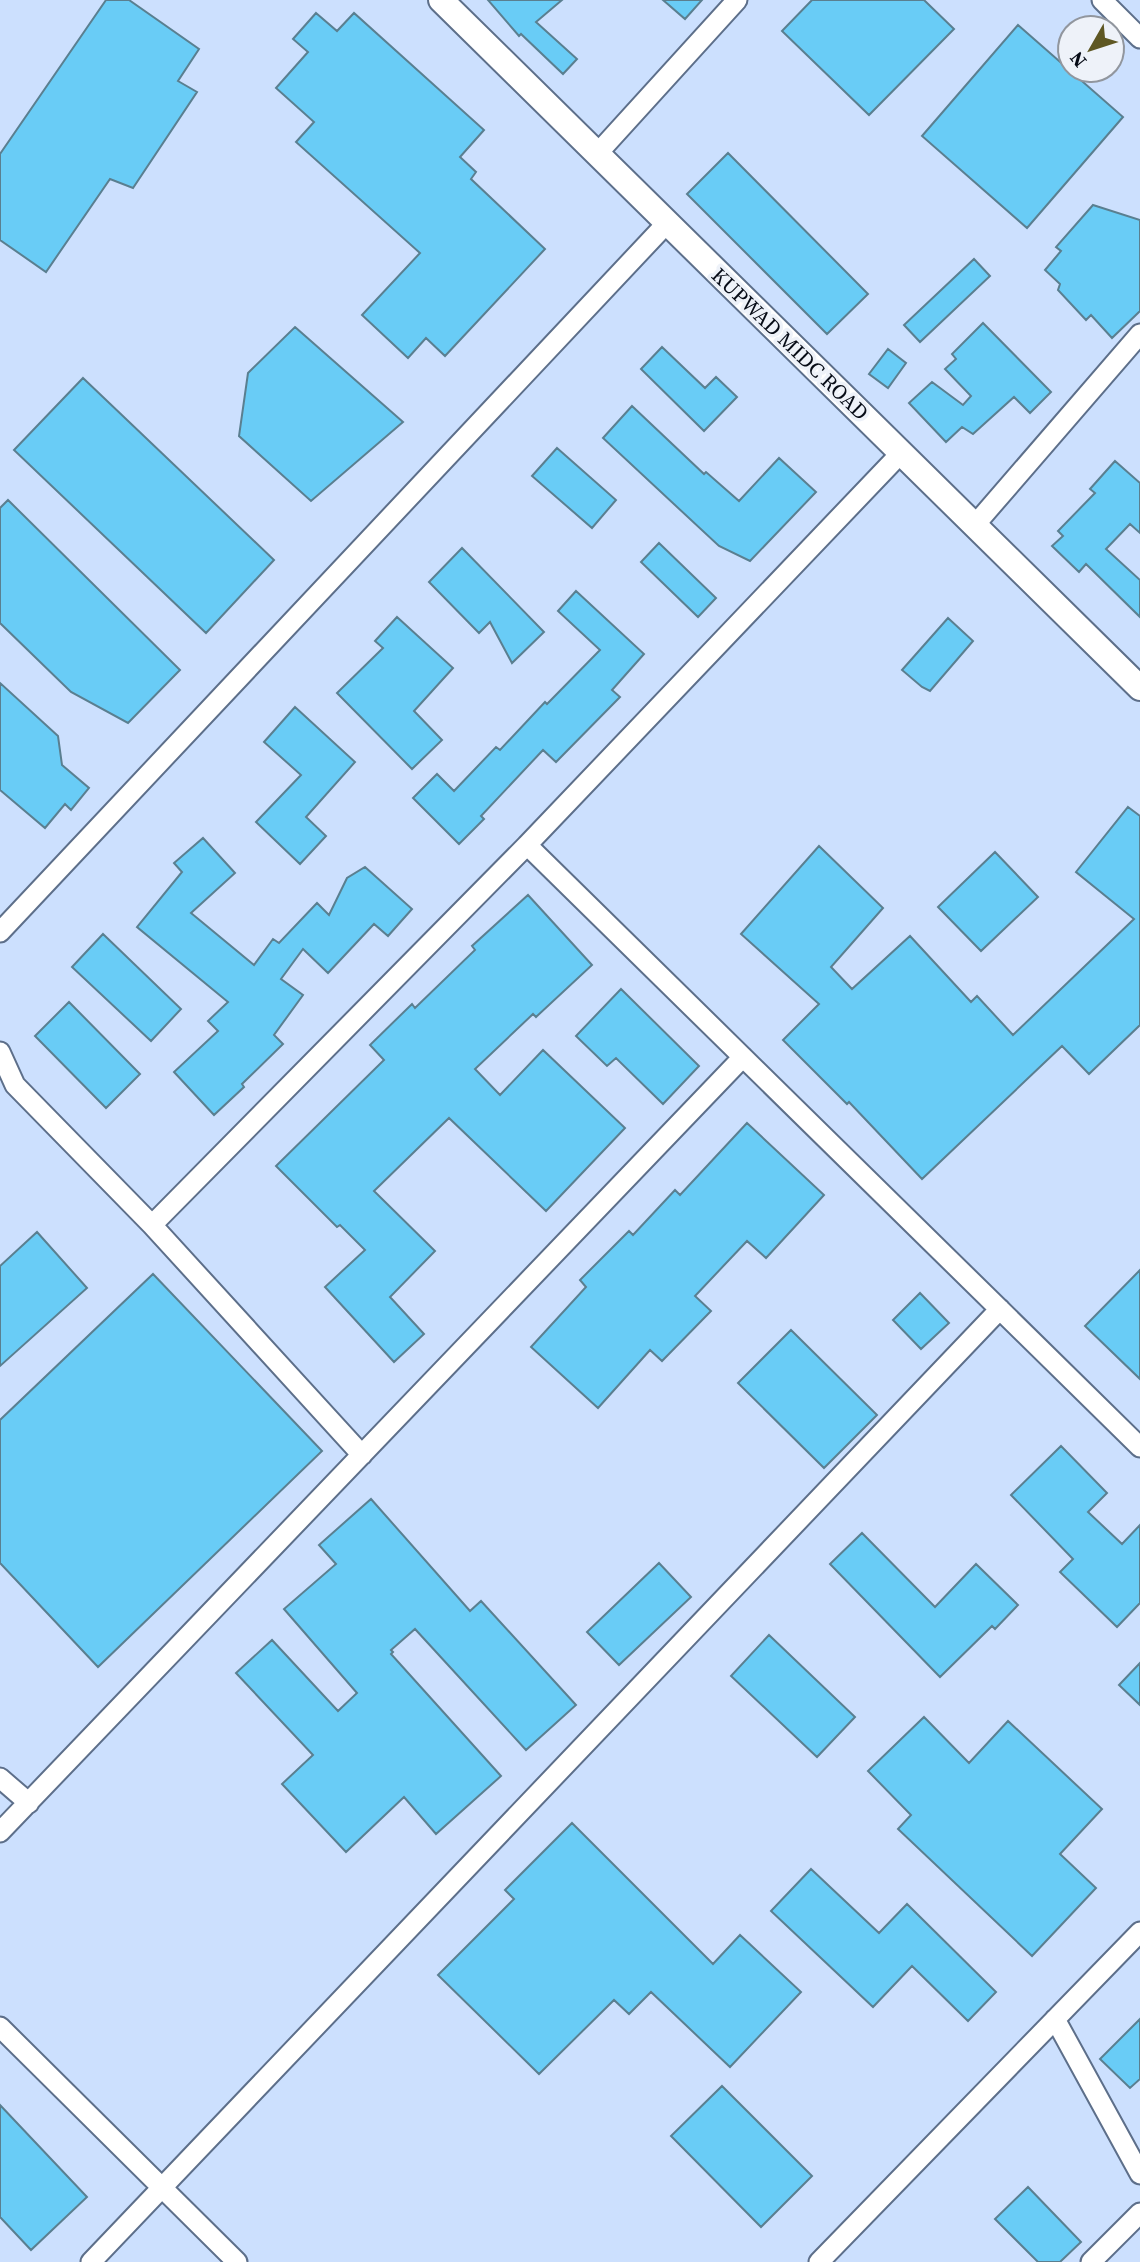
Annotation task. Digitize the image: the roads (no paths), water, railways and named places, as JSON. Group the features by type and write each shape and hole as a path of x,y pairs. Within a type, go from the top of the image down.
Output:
{"main road":[{"name":"KUPWAD MIDC ROAD","path":"440,0 1140,688"}],"street":[{"path":"597,154 737,0"},
{"path":"1102,0 1140,38"},
{"path":"0,932 667,223"},
{"path":"974,526 1140,334"},
{"path":"152,1225 527,845 901,453"},
{"path":"527,845 1140,1447"},
{"path":"0,1052 15,1085 152,1225 362,1455"},
{"path":"0,1832 743,1057"},
{"path":"91,2262 1000,1309"},
{"path":"0,1778 29,1803"},
{"path":"819,2262 1140,1932"},
{"path":"1055,2019 1140,2175"},
{"path":"0,2027 237,2262"},
{"path":"1091,2262 1140,2213"}]}
